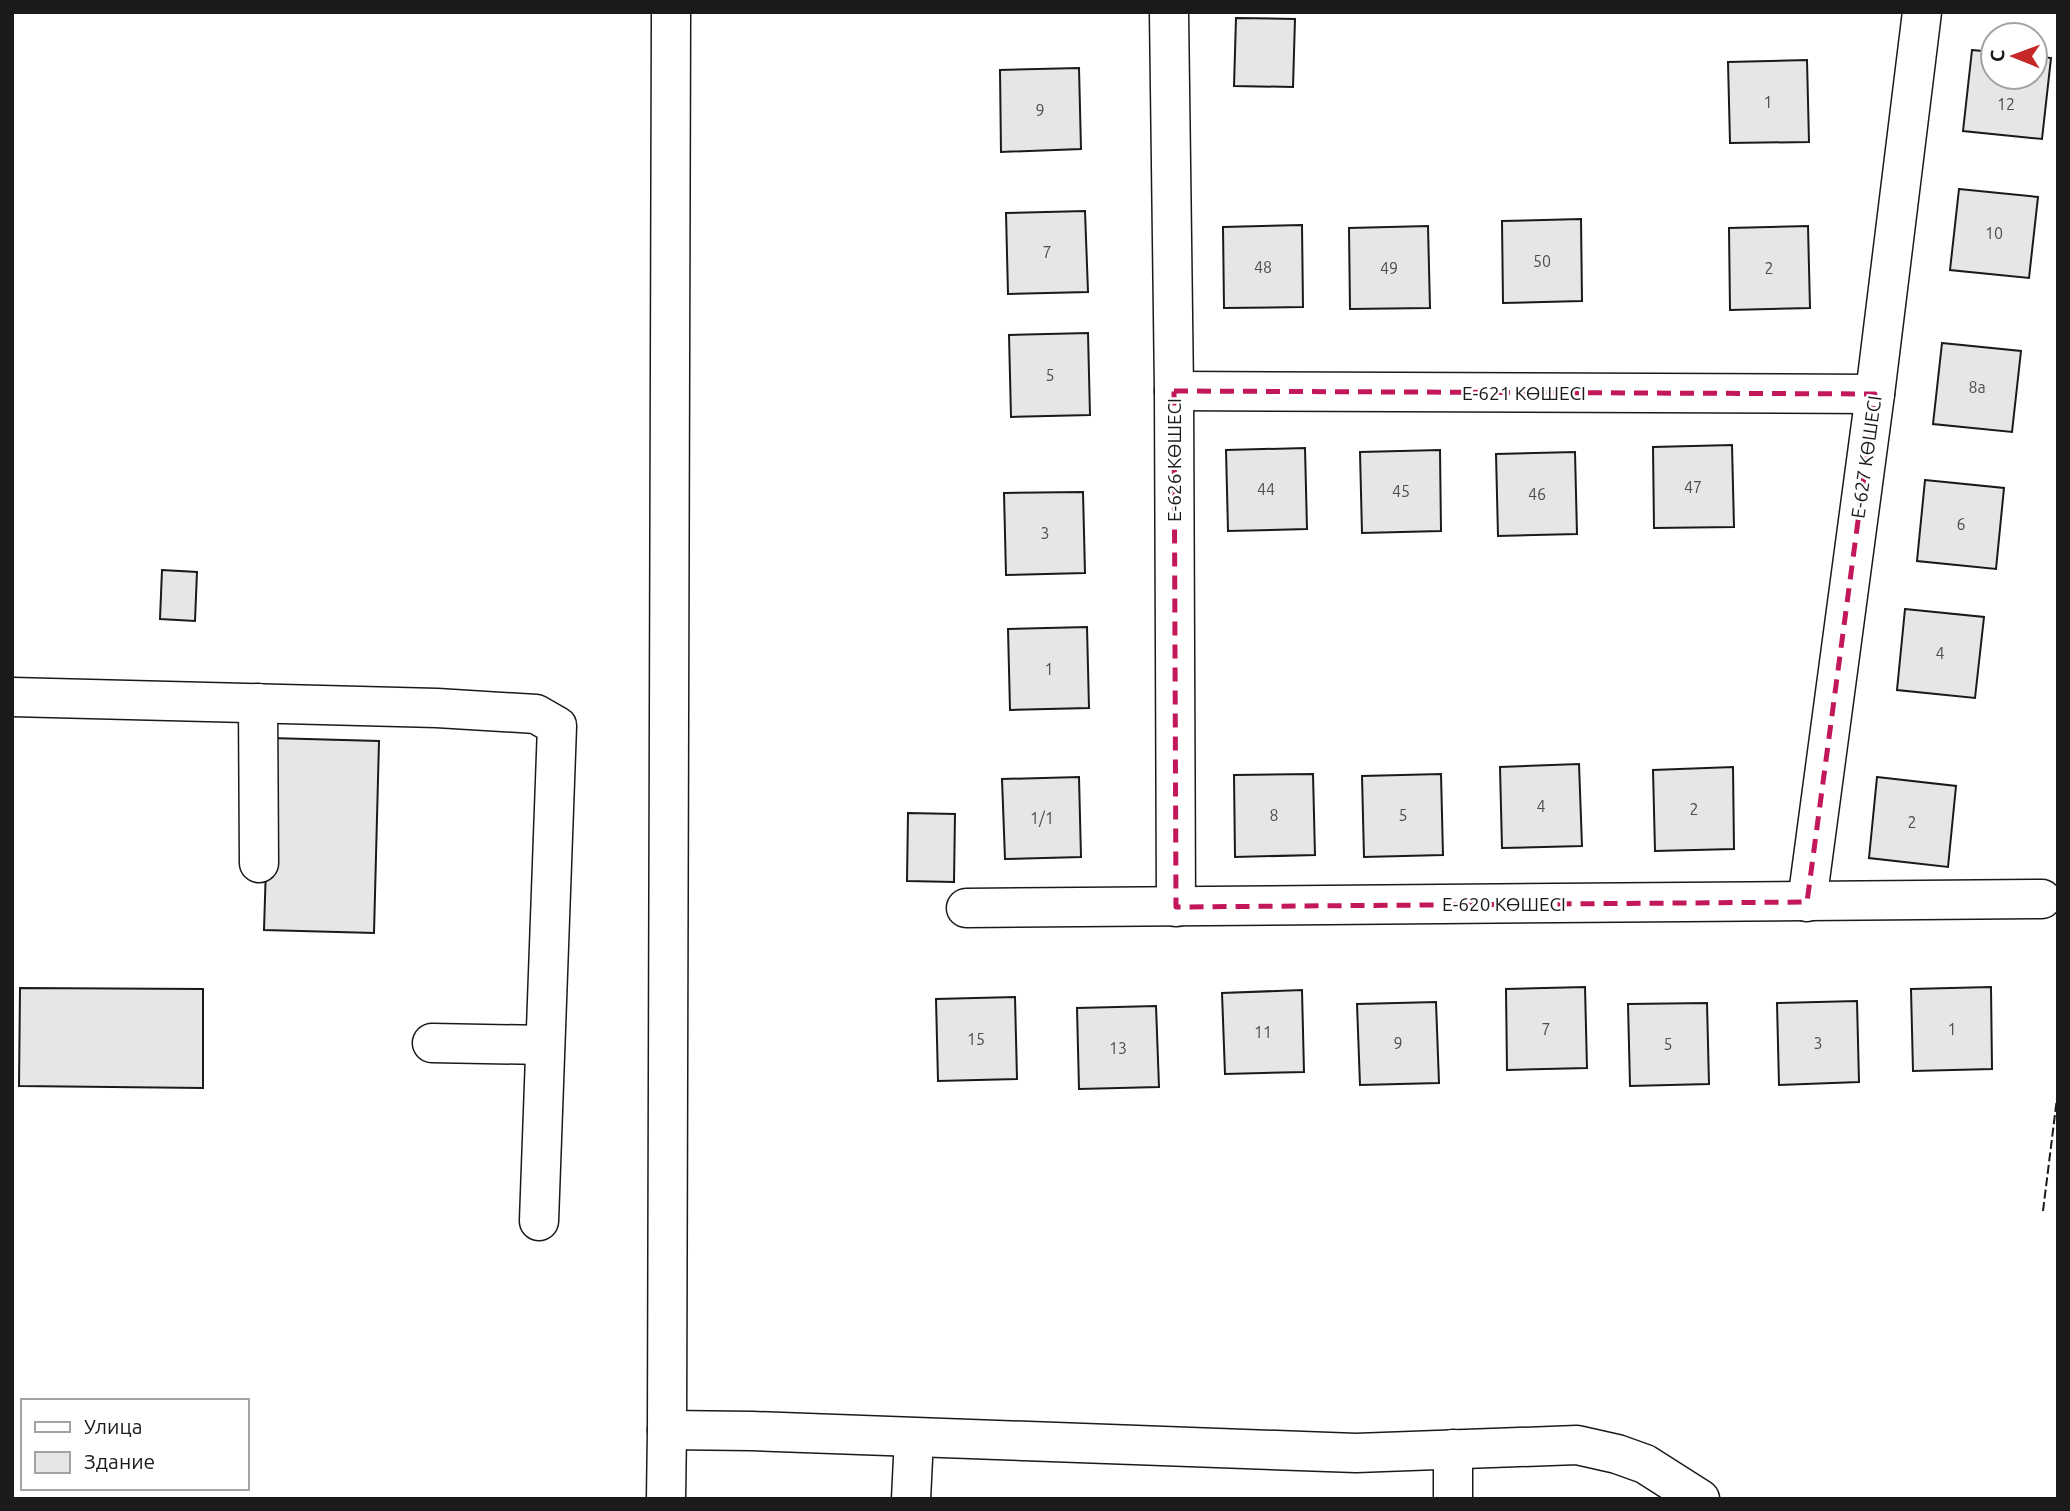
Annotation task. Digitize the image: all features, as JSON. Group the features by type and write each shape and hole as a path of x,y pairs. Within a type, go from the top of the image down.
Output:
{"street":[{"path":"666,1499 671,12"},
{"name":"Е-626 КӨШЕСІ","path":"1169,12 1176,907"},
{"name":"Е-627 КӨШЕСІ","path":"1807,902 1875,394 1922,12"},
{"name":"Е-621 КӨШЕСІ","path":"1174,391 1875,394"},
{"path":"12,697 437,708 536,714 557,726 539,1221"},
{"path":"258,703 259,863"},
{"name":"Е-620 КӨШЕСІ","path":"966,908 2042,899"},
{"path":"432,1042 545,1045"},
{"path":"667,1430 1356,1454 1577,1446 1617,1454 1645,1464 1700,1499"},
{"path":"911,1499 914,1438"},
{"path":"1453,1449 1453,1499"}],"highlighted area":[{"path":"1174,391 1875,394 1807,902 1176,907"}],"building":[{"path":"1236,18 1295,19 1293,87 1234,86"},
{"path":"1972,50 1979,51 1979,91 2047,91 2042,139 1963,131"},
{"path":"1807,60 1809,142 1730,143 1728,62"},
{"path":"1079,68 1081,149 1001,152 1000,70"},
{"path":"1959,189 2038,197 2029,278 1950,270"},
{"path":"1085,211 1088,292 1008,294 1006,213"},
{"path":"1581,219 1582,301 1503,303 1502,221"},
{"path":"1302,225 1303,307 1224,308 1223,227"},
{"path":"1428,226 1430,308 1350,309 1349,228"},
{"path":"1808,226 1810,308 1730,310 1729,228"},
{"path":"1088,333 1090,415 1011,417 1009,335"},
{"path":"1942,343 2021,351 2012,432 1933,424"},
{"path":"1732,445 1734,527 1654,528 1653,447"},
{"path":"1305,448 1307,529 1228,531 1226,450"},
{"path":"1440,450 1441,531 1362,533 1360,452"},
{"path":"1575,452 1577,534 1498,536 1496,454"},
{"path":"1925,480 2004,488 1996,569 1917,561"},
{"path":"1083,492 1085,573 1006,575 1004,493"},
{"path":"162,570 197,572 195,621 160,619"},
{"path":"1905,609 1984,617 1975,698 1897,690"},
{"path":"1087,627 1089,708 1010,710 1008,629"},
{"path":"270,738 379,741 374,933 264,930"},
{"path":"1579,764 1582,846 1502,848 1500,767"},
{"path":"1733,767 1734,849 1655,851 1653,770"},
{"path":"1313,774 1315,855 1235,857 1234,775"},
{"path":"1441,774 1443,855 1364,857 1362,776"},
{"path":"1079,777 1081,857 1005,859 1002,779"},
{"path":"1877,777 1956,786 1948,867 1869,858"},
{"path":"908,813 955,814 954,882 907,881"},
{"path":"1585,987 1587,1068 1507,1070 1506,989"},
{"path":"1991,987 1992,1069 1913,1071 1911,989"},
{"path":"20,988 203,989 203,1088 19,1086"},
{"path":"1302,990 1304,1072 1225,1074 1222,993"},
{"path":"1015,997 1017,1079 938,1081 936,999"},
{"path":"1857,1001 1859,1082 1779,1085 1777,1003"},
{"path":"1436,1002 1439,1083 1360,1085 1357,1004"},
{"path":"1707,1003 1709,1084 1630,1086 1628,1004"},
{"path":"1156,1006 1159,1087 1079,1089 1077,1008"}],"fence":[{"path":"2043,1211 2058,1090"}]}
